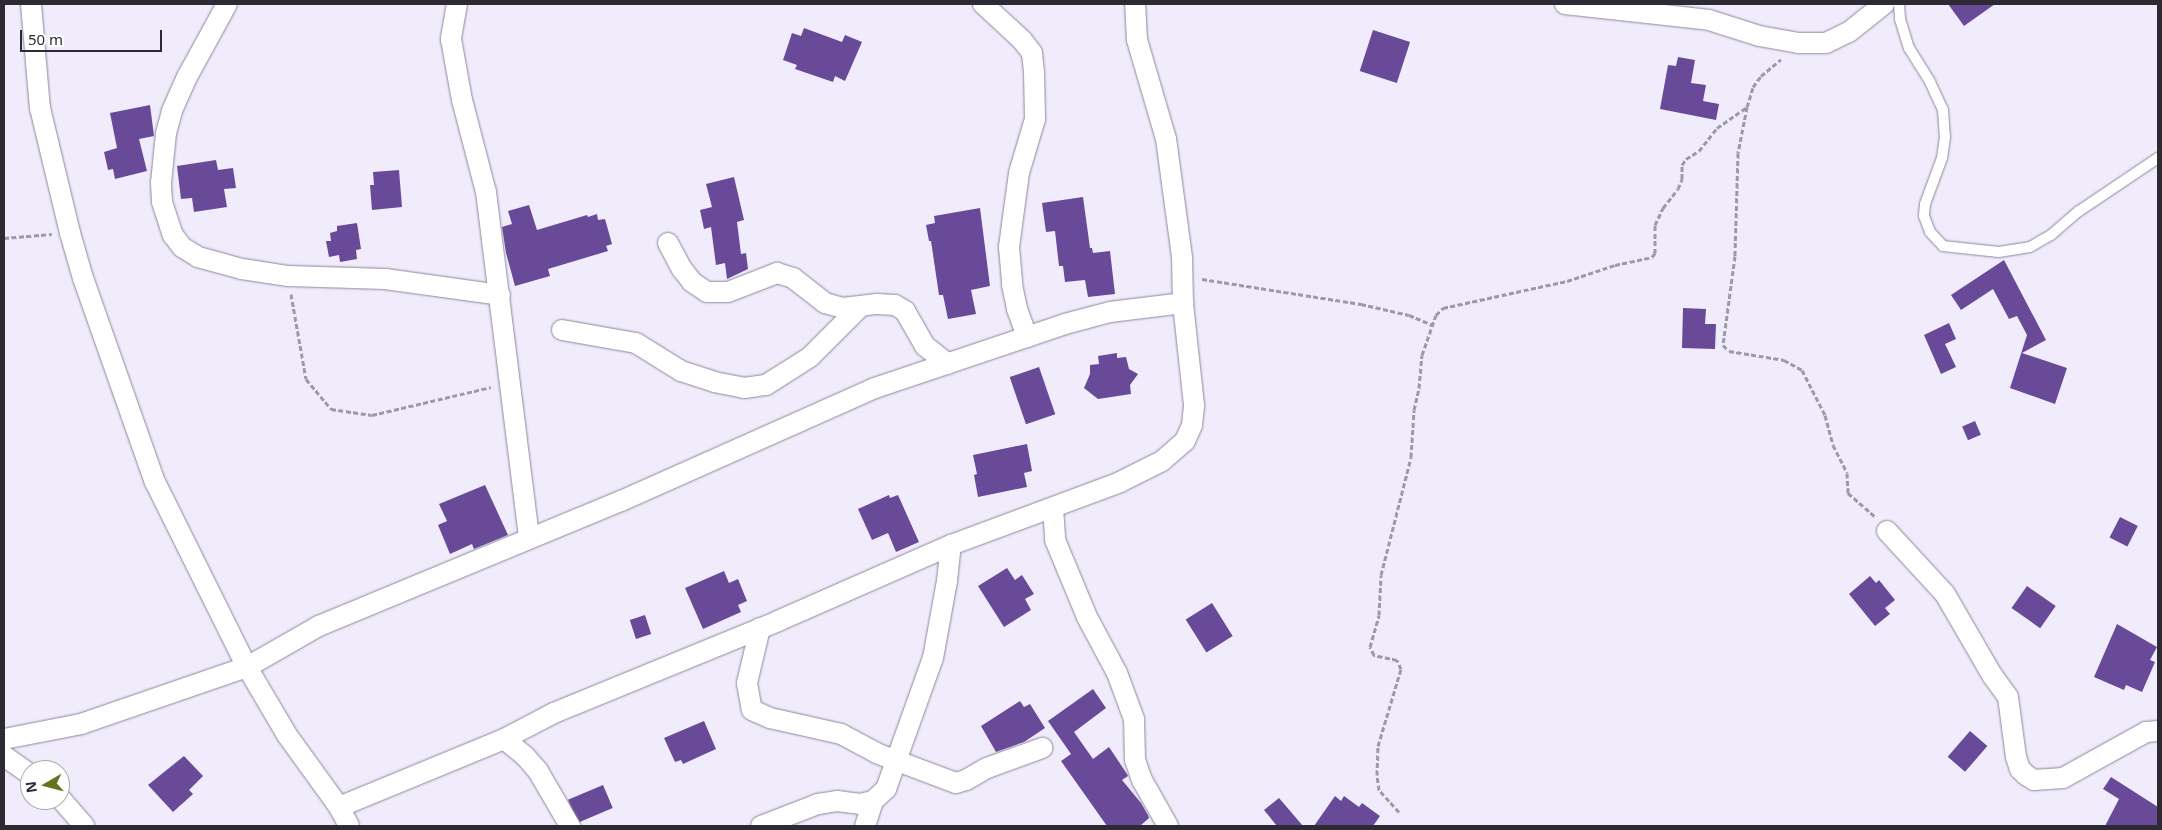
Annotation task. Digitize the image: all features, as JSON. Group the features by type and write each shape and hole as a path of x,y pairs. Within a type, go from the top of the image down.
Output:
{"street":[{"path":"31,4 40,108 70,233 86,287 156,482 248,667 287,735 339,807 349,826"},
{"path":"227,4 187,77 172,111 166,133 161,183 162,202 173,235 182,246 198,257 242,269 288,276 385,279 500,295"},
{"path":"457,4 451,38 462,100 486,192 529,538"},
{"path":"983,4 1022,40 1032,53 1035,119 1019,172 1009,247 1017,309 1027,337"},
{"path":"339,807 504,739 554,713 760,628 951,545 1053,508 1128,478 1162,461 1185,441 1192,425 1194,405 1184,303 1185,277 1166,139 1137,40 1135,4"},
{"path":"1565,4 1706,12 1759,36 1797,43 1826,43 1849,32 1884,4"},
{"path":"668,243 682,269 692,282 707,292 728,292 777,273 793,278 825,303 844,308 877,304 895,305 904,311 925,346 948,364"},
{"path":"4,739 80,724 248,667 319,626 529,538 621,502 875,388 1027,337 1110,312 1184,303"},
{"path":"562,330 636,343 681,371 714,382 744,388 766,385 810,357 860,307"},
{"path":"1053,508 1055,540 1087,617 1117,673 1134,719 1137,766 1142,780 1168,826"},
{"path":"1887,531 1945,594 1992,675 2008,697 2011,708 2016,758 2020,769 2026,775 2034,780 2063,778 2146,732 2158,731"},
{"path":"864,826 873,801 886,789 933,658 947,581 951,545"},
{"path":"760,628 747,683 752,710 778,720 841,734 897,762 956,782 966,780 987,768 1042,748"},
{"path":"504,739 525,756 538,771 570,826"},
{"path":"4,756 20,767"},
{"path":"761,826 818,804 837,800 860,804 873,801"},
{"path":"70,810 84,826"}],"lane":[{"path":"1899,4 1900,19 1909,48 1930,82 1943,110 1945,137 1943,151 1924,204 1924,216 1930,232 1943,246 1999,252 2030,247 2051,235 2079,210 2158,158"}],"path":[{"path":"1797,43 1761,76 1753,87 1747,107 1738,153 1735,256 1723,345 1729,351 1784,360 1796,364 1802,370 1825,415 1833,445 1847,473 1848,494 1879,520 1887,531"},
{"path":"1399,812 1379,790 1377,775 1378,746 1400,669 1397,660 1374,655 1370,647 1379,615 1381,575 1411,457 1414,410 1419,388 1422,355 1436,315 1443,308 1567,281 1615,265 1652,257 1655,253 1655,225 1663,208 1678,189 1682,179 1682,165 1686,159 1699,150 1717,128 1747,107"},
{"path":"4,238 70,233"},
{"path":"288,276 306,379 331,409 372,415 509,383"},
{"path":"1185,277 1361,304 1409,315 1433,325"}],"building":[{"path":"1948,4 1995,4 1964,26"},
{"path":"804,28 842,42 845,35 862,42 845,81 835,76 833,82 795,69 797,65 783,60 792,33 801,36"},
{"path":"1373,30 1410,42 1397,83 1360,71"},
{"path":"1678,57 1695,60 1691,83 1706,85 1703,101 1719,104 1716,120 1660,109 1668,65 1676,66"},
{"path":"150,105 154,136 139,139 147,171 115,179 113,169 108,170 104,152 117,148 110,113"},
{"path":"216,160 218,170 233,168 236,188 224,189 227,207 194,212 192,198 181,199 177,166"},
{"path":"399,170 402,207 372,210 370,185 374,185 373,172"},
{"path":"734,177 744,220 737,222 741,254 746,253 748,269 727,279 725,263 716,265 711,227 704,229 700,210 712,207 706,184"},
{"path":"1083,197 1090,248 1092,248 1093,253 1110,251 1115,294 1088,297 1085,280 1065,282 1063,266 1059,266 1055,231 1046,232 1042,203"},
{"path":"529,205 537,230 587,215 588,217 597,214 598,220 605,219 612,244 606,246 608,251 548,269 550,276 515,286 506,253 502,227 512,224 508,211"},
{"path":"980,208 990,286 971,290 976,314 948,319 943,295 939,295 931,241 929,241 926,225 935,223 934,216"},
{"path":"357,223 361,249 356,250 357,259 340,262 339,255 329,257 326,241 331,241 330,233 337,231 337,226"},
{"path":"2004,260 2046,340 2022,353 2067,368 2055,404 2010,388 2027,335 2017,316 2009,319 1993,289 1961,310 1951,295"},
{"path":"1683,308 1706,309 1705,324 1716,324 1715,349 1682,348"},
{"path":"1949,323 1956,339 1945,344 1956,367 1941,374 1924,335"},
{"path":"1117,353 1117,358 1126,357 1129,369 1138,374 1130,385 1131,394 1098,399 1084,388 1090,374 1090,365 1099,364 1098,356"},
{"path":"1039,367 1055,414 1026,424 1010,377"},
{"path":"1975,421 1981,435 1968,440 1962,426"},
{"path":"1027,444 1032,471 1024,473 1027,487 978,497 974,475 977,474 973,455"},
{"path":"485,485 508,535 474,549 472,544 450,554 438,525 447,521 439,504"},
{"path":"889,495 890,498 898,495 919,542 896,552 888,533 872,540 858,509"},
{"path":"2120,517 2138,526 2127,547 2110,537"},
{"path":"1007,568 1015,580 1022,575 1034,594 1025,599 1031,610 1004,627 978,586"},
{"path":"724,571 729,583 738,579 747,601 738,605 741,612 703,629 685,588"},
{"path":"1870,576 1876,583 1879,580 1895,600 1885,608 1890,614 1875,626 1849,594"},
{"path":"2027,586 2056,606 2040,628 2012,608"},
{"path":"1212,603 1233,636 1206,653 1186,619"},
{"path":"645,615 651,634 636,639 630,620"},
{"path":"2117,624 2157,647 2150,660 2155,662 2142,692 2126,685 2124,690 2094,677"},
{"path":"1093,689 1106,708 1074,732 1093,759 1109,747 1128,776 1122,780 1141,803 1148,815 1149,818 1140,826 1107,826 1061,761 1071,754 1048,721"},
{"path":"1020,701 1024,707 1030,704 1045,728 1024,742 996,752 981,726"},
{"path":"704,721 716,749 683,764 681,760 675,762 664,738"},
{"path":"1970,731 1987,746 1965,772 1948,757"},
{"path":"184,756 203,776 189,790 193,794 173,812 148,785"},
{"path":"2111,777 2158,807 2158,826 2105,826 2119,799 2103,789"},
{"path":"603,785 613,808 578,823 568,800"},
{"path":"1335,796 1341,801 1344,796 1359,807 1362,803 1380,816 1373,826 1314,826"},
{"path":"1279,798 1303,826 1277,826 1264,810"}]}
